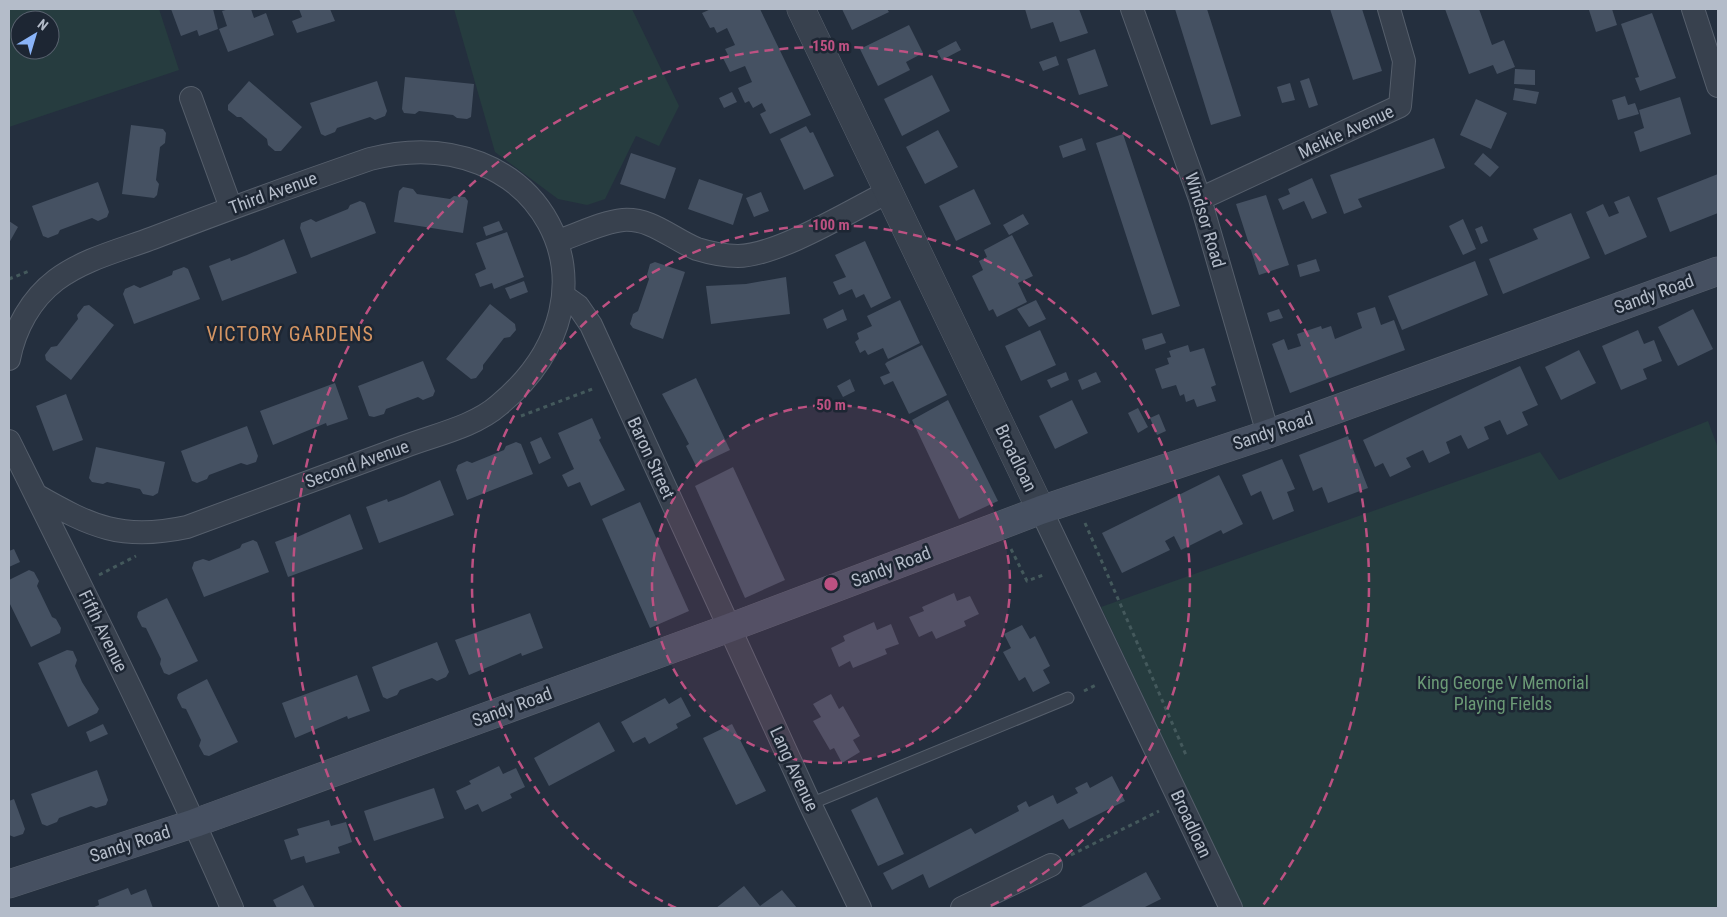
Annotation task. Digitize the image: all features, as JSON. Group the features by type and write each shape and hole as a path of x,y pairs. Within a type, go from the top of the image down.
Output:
{"main road":[{"name":"Sandy Road","path":"9,884 195,823 729,628 1041,510 1268,434 1718,271"}],"street":[{"name":"Broadloan","path":"801,9 1231,908"},
{"name":"Windsor Road","path":"1132,9 1200,199 1268,434"},
{"name":"Meikle Avenue","path":"1200,199 1400,106 1404,61 1389,9"},
{"path":"1694,9 1718,86"},
{"path":"191,98 231,208"},
{"name":"Third Avenue","path":"9,359 12,341 22,320 38,298 56,280 81,265 231,208 391,153 421,151 466,158 487,166 511,180 537,205 548,219 558,241"},
{"path":"558,241 603,225 623,220 637,221 655,226 696,248 719,255 739,256 777,248 888,192"},
{"name":"Second Avenue","path":"36,495 78,519 128,533 159,533 187,527 483,417 525,381 542,359 553,337 564,296 564,268 558,241"},
{"name":"Baron Street","path":"564,296 578,306 591,325 729,628"},
{"name":"Fifth Avenue","path":"9,441 81,584 195,823 232,908"},
{"name":"Lang Avenue","path":"729,628 860,908"},
{"path":"962,908 1051,865"}],"lane":[{"path":"810,804 1068,698"}],"path":[{"path":"493,410 514,419 616,381"},
{"path":"1074,499 1188,759"},
{"path":"81,584 149,550 155,545 159,533"},
{"path":"1068,698 1120,675"},
{"path":"1051,865 1180,800"}],"green space":[{"path":"9,9 159,9 179,70 9,127"},
{"path":"454,9 632,9 679,106 659,146 636,136 605,199 587,205 558,199 495,152"},
{"name":"King George V Memorial Playing Fields","path":"1708,421 1718,448 1718,908 1243,908 1101,607 1540,452 1559,480"}],"building":[{"path":"171,9 213,9 218,29 199,36 197,30 181,36"},
{"path":"229,9 251,9 254,18 266,13 274,35 228,52 219,29 227,26 222,11"},
{"path":"299,9 330,9 335,21 297,33 292,21 302,17"},
{"path":"711,9 760,9 811,115 770,134 760,114 766,111 762,103 753,108 749,101 745,103 738,88 752,82 745,66 730,72 723,58 728,55 725,49 735,45 727,28 717,33 714,27 710,28 702,13"},
{"path":"842,9 887,9 889,12 852,30"},
{"path":"1025,9 1079,9 1088,33 1060,42 1053,22 1031,29"},
{"path":"1175,9 1207,9 1241,116 1211,125"},
{"path":"1330,9 1362,9 1382,71 1353,80"},
{"path":"1445,9 1479,9 1492,45 1504,40 1515,67 1497,74 1493,65 1469,74"},
{"path":"1612,9 1617,25 1596,32 1589,10"},
{"path":"1652,13 1676,78 1640,91 1635,78 1639,77 1621,24"},
{"path":"909,25 923,53 906,62 910,70 878,86 860,49"},
{"path":"956,41 961,50 942,60 937,51"},
{"path":"1095,49 1108,86 1079,95 1067,59"},
{"path":"1056,56 1059,65 1043,71 1039,62"},
{"path":"1515,69 1535,70 1535,85 1514,84"},
{"path":"932,75 950,111 902,136 884,99"},
{"path":"405,77 474,84 471,117 467,119 457,118 453,115 419,111 415,114 404,113 402,109"},
{"path":"1309,78 1318,105 1309,108 1300,81"},
{"path":"249,81 302,127 281,151 275,151 268,145 267,139 241,117 237,117 228,110 228,105"},
{"path":"377,81 387,111 385,116 375,120 370,117 337,128 335,132 325,136 321,134 310,103"},
{"path":"1290,83 1295,100 1282,103 1277,87"},
{"path":"1515,88 1539,92 1536,104 1513,100"},
{"path":"732,92 737,102 724,108 719,98"},
{"path":"1625,96 1628,105 1635,103 1639,114 1618,120 1612,100"},
{"path":"1680,97 1691,134 1640,152 1634,132 1644,128 1639,110"},
{"path":"1476,99 1507,113 1491,149 1460,135"},
{"path":"131,125 163,129 166,133 165,143 160,147 156,180 159,184 157,195 154,198 122,194"},
{"path":"806,126 810,133 813,132 834,176 804,190 780,139"},
{"path":"938,130 958,167 925,184 906,147"},
{"path":"1123,134 1180,306 1152,315 1096,143"},
{"path":"1082,138 1086,150 1063,158 1059,146"},
{"path":"1434,138 1445,168 1358,199 1362,207 1344,214 1330,175"},
{"path":"631,153 676,168 665,199 620,184"},
{"path":"1483,153 1499,167 1490,177 1474,164"},
{"path":"1718,174 1718,213 1670,232 1657,198"},
{"path":"1312,178 1327,213 1312,219 1304,201 1283,210 1278,199 1290,194 1288,189"},
{"path":"699,179 743,194 733,225 688,209"},
{"path":"98,182 109,212 107,217 98,221 92,218 60,230 58,234 48,238 43,236 32,206"},
{"path":"403,187 413,189 417,194 450,199 454,196 465,197 468,201 463,233 394,222 399,191"},
{"path":"974,189 991,224 956,241 939,206"},
{"path":"761,192 769,211 754,217 746,198"},
{"path":"1266,195 1289,265 1259,275 1236,204"},
{"path":"1629,196 1647,237 1605,255 1586,212 1603,204 1609,217 1619,213 1614,202"},
{"path":"360,201 365,203 376,233 311,258 300,228 301,223 311,219 316,222 348,209 350,205"},
{"path":"1571,213 1590,258 1503,294 1489,259 1538,239 1533,229"},
{"path":"1023,214 1029,224 1009,235 1003,225"},
{"path":"1463,219 1476,249 1463,255 1449,226"},
{"path":"9,221 18,227 9,243"},
{"path":"499,221 503,230 486,236 483,227"},
{"path":"1482,226 1488,241 1481,244 1475,229"},
{"path":"507,232 524,277 494,289 492,283 480,287 475,274 486,269 476,243"},
{"path":"1012,235 1033,276 1018,283 1027,302 997,317 993,309 989,311 972,276 983,270 979,261 987,257 984,250"},
{"path":"284,239 297,273 222,301 209,266 230,258 231,261"},
{"path":"865,241 891,298 871,308 864,294 856,298 852,289 839,295 833,282 846,277 835,255"},
{"path":"1316,259 1320,271 1300,277 1297,265"},
{"path":"1475,261 1488,295 1402,330 1388,296"},
{"path":"655,262 685,272 663,339 633,328 630,324 633,314 638,311 649,279 647,275 650,264"},
{"path":"184,267 188,269 200,299 134,324 123,294 125,289 134,285 140,288 172,275 173,271"},
{"path":"786,277 790,314 711,324 706,286 746,284"},
{"path":"524,281 528,292 510,299 505,288"},
{"path":"900,300 920,343 888,359 883,348 868,355 865,350 860,353 855,342 859,339 857,333 872,326 867,316"},
{"path":"1036,300 1046,319 1029,327 1017,309"},
{"path":"490,304 515,324 516,330 510,337 504,338 483,365 483,369 476,378 471,379 446,359"},
{"path":"89,305 114,325 71,380 46,360 45,355 51,347 57,346 78,319 77,315 84,306"},
{"path":"1375,307 1381,325 1394,320 1405,350 1290,393 1272,344 1284,339 1288,350 1301,346 1297,334 1321,326 1322,329 1331,326 1335,339 1362,328 1357,313"},
{"path":"843,309 847,320 827,329 823,319"},
{"path":"1279,309 1283,318 1270,322 1267,313"},
{"path":"1693,309 1713,349 1678,366 1658,327"},
{"path":"1040,330 1056,365 1021,381 1005,346"},
{"path":"1638,330 1644,344 1654,340 1662,361 1643,369 1647,379 1621,390 1602,346"},
{"path":"1162,333 1166,343 1145,350 1142,339"},
{"path":"922,345 947,395 909,414 893,381 884,385 880,377 890,373 885,364 887,362"},
{"path":"1188,345 1190,352 1204,348 1216,385 1211,387 1216,401 1197,407 1194,399 1186,402 1184,394 1180,396 1176,385 1162,389 1155,369 1169,364 1167,358 1171,357 1169,351"},
{"path":"1579,350 1596,383 1561,400 1545,367"},
{"path":"423,361 435,391 433,396 423,400 418,397 386,409 384,414 374,417 369,416 358,386"},
{"path":"1520,366 1538,405 1522,412 1528,425 1507,435 1500,420 1484,427 1489,439 1468,449 1461,435 1446,442 1450,453 1429,463 1423,450 1406,458 1411,467 1390,477 1383,463 1375,467 1363,440"},
{"path":"1066,372 1069,380 1051,388 1047,380"},
{"path":"1096,372 1101,382 1082,390 1078,380"},
{"path":"696,378 730,450 696,466 686,446 689,444 662,394"},
{"path":"850,379 855,391 843,397 837,386"},
{"path":"335,383 348,419 327,426 326,423 273,445 260,411"},
{"path":"66,394 83,440 53,451 36,406"},
{"path":"948,400 998,501 959,519 912,420"},
{"path":"1072,400 1088,433 1055,449 1039,416"},
{"path":"1138,408 1148,427 1138,433 1128,413"},
{"path":"1159,414 1166,431 1157,435 1150,418"},
{"path":"592,418 601,438 599,440 625,490 591,506 580,482 568,487 562,475 574,469 558,433"},
{"path":"247,426 258,456 256,462 247,465 241,463 209,475 207,479 197,483 192,481 181,451"},
{"path":"1348,436 1368,488 1328,503 1322,487 1313,491 1299,455"},
{"path":"541,437 551,458 539,464 530,442"},
{"path":"516,442 521,444 533,474 467,500 456,470 458,465 467,461 472,463 504,450 506,446"},
{"path":"96,447 165,462 158,493 153,496 143,494 140,489 107,482 103,484 92,482 89,478"},
{"path":"1282,459 1295,489 1287,492 1294,511 1273,520 1261,491 1251,496 1242,475"},
{"path":"733,467 785,580 745,598 695,486"},
{"path":"1219,475 1243,524 1223,534 1221,530 1181,550 1174,536 1165,541 1170,550 1122,573 1102,533"},
{"path":"440,480 454,515 379,543 366,507 387,499 388,502"},
{"path":"640,502 689,611 650,628 602,519"},
{"path":"350,514 363,549 288,577 275,542 296,534 297,537"},
{"path":"253,540 257,542 269,572 204,597 192,568 194,562 203,559 209,561 240,548 242,544"},
{"path":"14,549 20,562 9,567 9,551"},
{"path":"29,570 34,572 39,581 37,586 52,617 56,619 61,628 60,633 31,647 9,602 9,580"},
{"path":"954,593 957,601 970,596 979,614 964,621 966,626 936,639 932,631 919,637 909,617 924,611 922,607"},
{"path":"167,598 198,661 169,675 164,673 160,664 161,659 146,628 142,627 137,617 138,612"},
{"path":"530,613 543,648 522,656 521,653 469,675 455,640"},
{"path":"874,622 877,630 891,624 899,644 885,649 887,654 853,668 850,661 839,667 831,648 845,641 843,636"},
{"path":"1022,625 1030,639 1035,636 1050,666 1043,670 1050,683 1033,692 1025,677 1019,681 1003,652 1011,648 1004,634"},
{"path":"437,642 449,672 446,677 437,681 432,678 400,690 397,695 387,699 383,697 372,667"},
{"path":"67,650 73,651 77,660 75,666 82,682 99,709 97,713 68,727 38,663"},
{"path":"357,675 370,711 348,719 347,716 295,738 282,703"},
{"path":"207,679 238,742 209,756 204,755 199,746 201,740 186,709 182,708 177,698 178,694"},
{"path":"831,694 839,709 843,706 860,736 853,740 860,752 842,763 834,748 830,750 813,721 821,717 813,704"},
{"path":"681,697 691,716 676,724 678,728 649,744 645,737 633,743 621,722 665,698 669,704"},
{"path":"599,722 615,751 549,786 534,758"},
{"path":"103,724 108,734 90,742 86,732"},
{"path":"732,724 766,791 736,805 703,738"},
{"path":"499,766 503,774 516,768 525,787 510,794 512,798 482,812 478,804 465,810 456,791 471,784 469,781"},
{"path":"97,770 108,800 106,805 96,808 91,806 59,818 57,822 47,826 42,824 31,794"},
{"path":"1112,776 1125,801 1069,829 1063,819 929,888 923,874 892,890 883,873 971,828 975,834 1019,811 1017,806 1026,801 1029,807 1053,795 1057,804 1078,793 1075,788 1087,782 1090,788"},
{"path":"434,788 444,818 374,841 364,811"},
{"path":"877,797 904,854 878,866 851,810"},
{"path":"14,799 25,829 23,834 14,837 9,835 9,801"},
{"path":"329,820 331,826 346,822 352,842 338,847 340,853 306,863 304,856 291,860 284,840 299,835 297,829"},
{"path":"1146,872 1161,899 1143,908 1079,908"},
{"path":"303,885 315,908 277,908 273,900"},
{"path":"744,886 760,906 782,890 797,908 716,908"},
{"path":"128,888 131,895 146,889 153,908 92,908 99,905 98,900"}],"district":[{"name":"VICTORY GARDENS","path":"290,334"}]}
